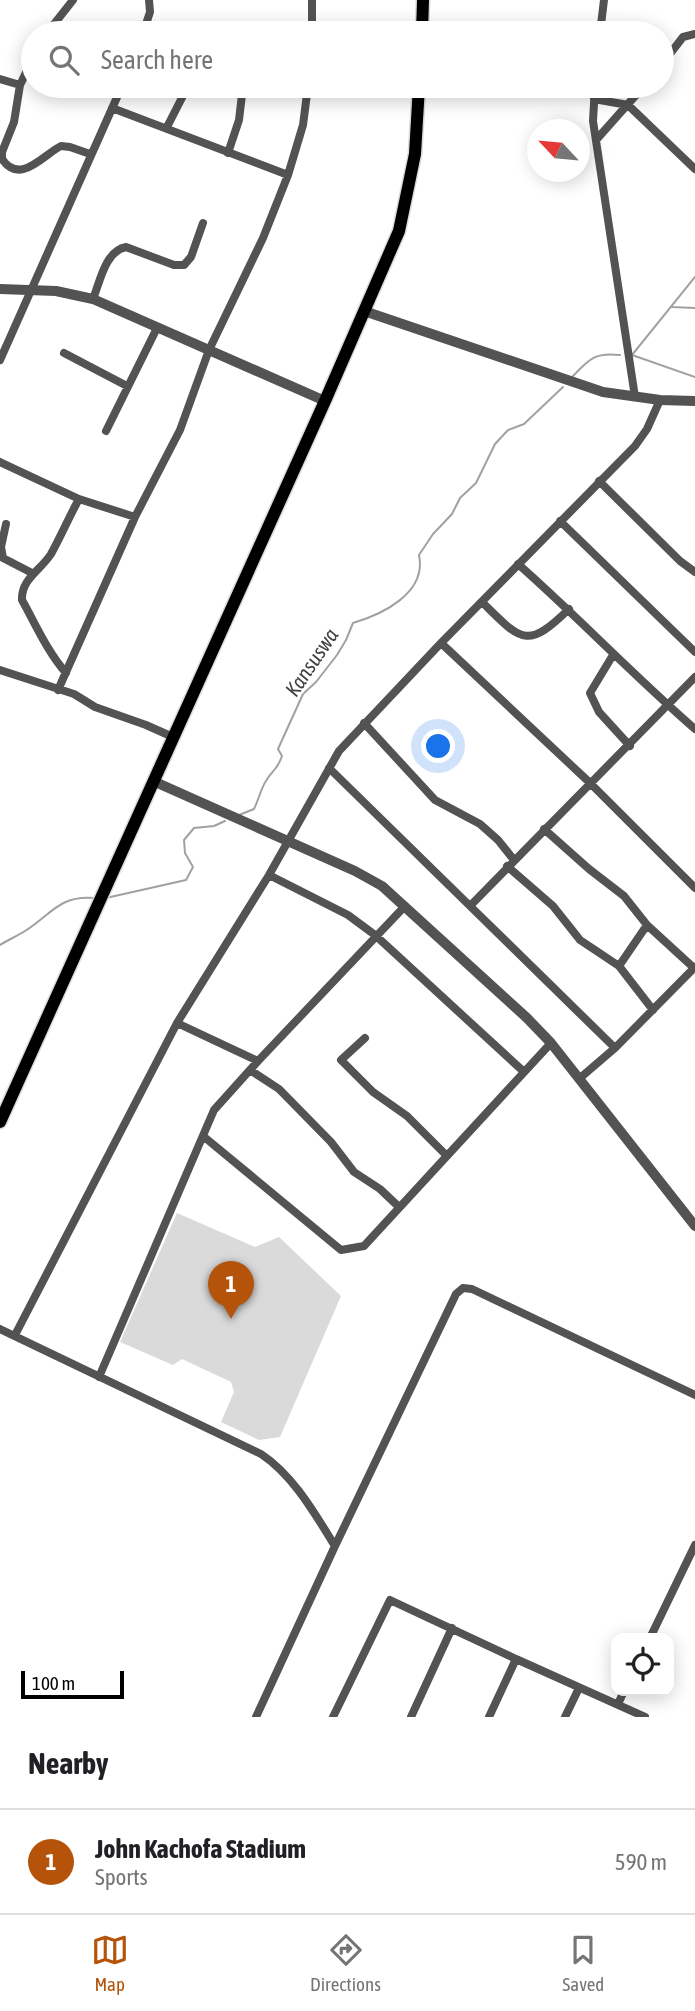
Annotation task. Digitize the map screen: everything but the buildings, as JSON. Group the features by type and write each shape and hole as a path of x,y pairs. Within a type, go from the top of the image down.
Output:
{"main road":[{"path":"422,21 423,0"},
{"path":"0,1122 325,401 398,231 415,155 418,98"}],"street":[{"path":"56,21 73,0"},
{"path":"147,21 149,0"},
{"path":"312,0 312,21"},
{"path":"601,21 604,0"},
{"path":"674,49 683,37 695,34"},
{"path":"0,79 20,85 14,122 2,152 5,164 28,169 61,146 71,146 90,154"},
{"path":"0,360 117,98"},
{"path":"167,127 182,98"},
{"path":"228,153 239,120 242,98"},
{"path":"58,690 135,517 180,430 209,350 262,238 288,175 303,125 306,98"},
{"path":"596,140 634,98"},
{"path":"635,397 593,121 594,99 628,105 695,169"},
{"path":"112,108 288,175"},
{"path":"93,299 108,262 119,248 126,247 174,265 184,265 191,257 203,223"},
{"path":"0,289 56,291 93,299 325,401"},
{"path":"364,311 584,386 635,397 695,401"},
{"path":"106,431 157,328"},
{"path":"64,353 127,386"},
{"path":"15,1335 177,1023 270,875 344,745 642,437 660,400"},
{"path":"0,462 79,499 135,517"},
{"path":"599,481 680,561 695,572"},
{"path":"66,673 54,659 21,594 32,573 46,562 79,499"},
{"path":"560,521 695,652"},
{"path":"6,524 1,547 3,558 32,573"},
{"path":"518,564 695,729"},
{"path":"482,602 513,631 529,638 552,627 569,609"},
{"path":"441,643 693,881"},
{"path":"613,655 590,693 603,717 629,746"},
{"path":"0,670 74,694 95,707 146,724 173,737"},
{"path":"470,906 695,677"},
{"path":"364,723 435,800 480,824 498,840 511,863 553,906 585,945 619,966 653,1010"},
{"path":"330,768 615,1048"},
{"path":"153,781 370,879 405,906 551,1043 695,1226"},
{"path":"544,829 624,896 647,925 694,968 615,1048 580,1078"},
{"path":"270,875 348,915 375,935 523,1071"},
{"path":"99,1377 214,1110 405,906"},
{"path":"619,966 647,925"},
{"path":"177,1023 258,1061"},
{"path":"365,1038 341,1060 373,1092 407,1116 447,1156"},
{"path":"203,1136 341,1250 364,1246 551,1043"},
{"path":"250,1070 279,1089 331,1142 354,1172 380,1189 399,1207"},
{"path":"256,1717 456,1294 463,1288 472,1289 695,1395"},
{"path":"0,1329 203,1424 270,1459 314,1513 335,1546"},
{"path":"652,1633 695,1545"},
{"path":"333,1717 390,1600 645,1717"},
{"path":"411,1717 452,1628"},
{"path":"489,1717 516,1659"},
{"path":"565,1717 579,1688"},
{"path":"618,1704 622,1696"}],"shaded area":[{"path":"177,1213 255,1247 279,1237 341,1296 280,1437 259,1440 221,1422 234,1392 231,1382 182,1359 173,1365 120,1342"}],"waterway":[{"name":"Kansuswa","path":"695,277 632,355 695,377"},
{"path":"672,307 695,308"},
{"name":"Kansuswa","path":"573,376 593,358 620,355"},
{"name":"Kansuswa","path":"239,815 254,809 264,783 280,761 282,756 278,749 303,694 337,655 353,623 389,608 410,591 420,568 419,555 433,534 452,514 460,498 476,483 495,444 508,430 524,424 563,387"},
{"name":"Kansuswa","path":"106,898 186,880 193,867 185,853 184,840 194,828 214,826 225,821"},
{"name":"Kansuswa","path":"0,945 34,925 56,907 72,900 94,898"}],"place":[{"name":"John Kachofa Stadium","path":"231,1319"}]}
